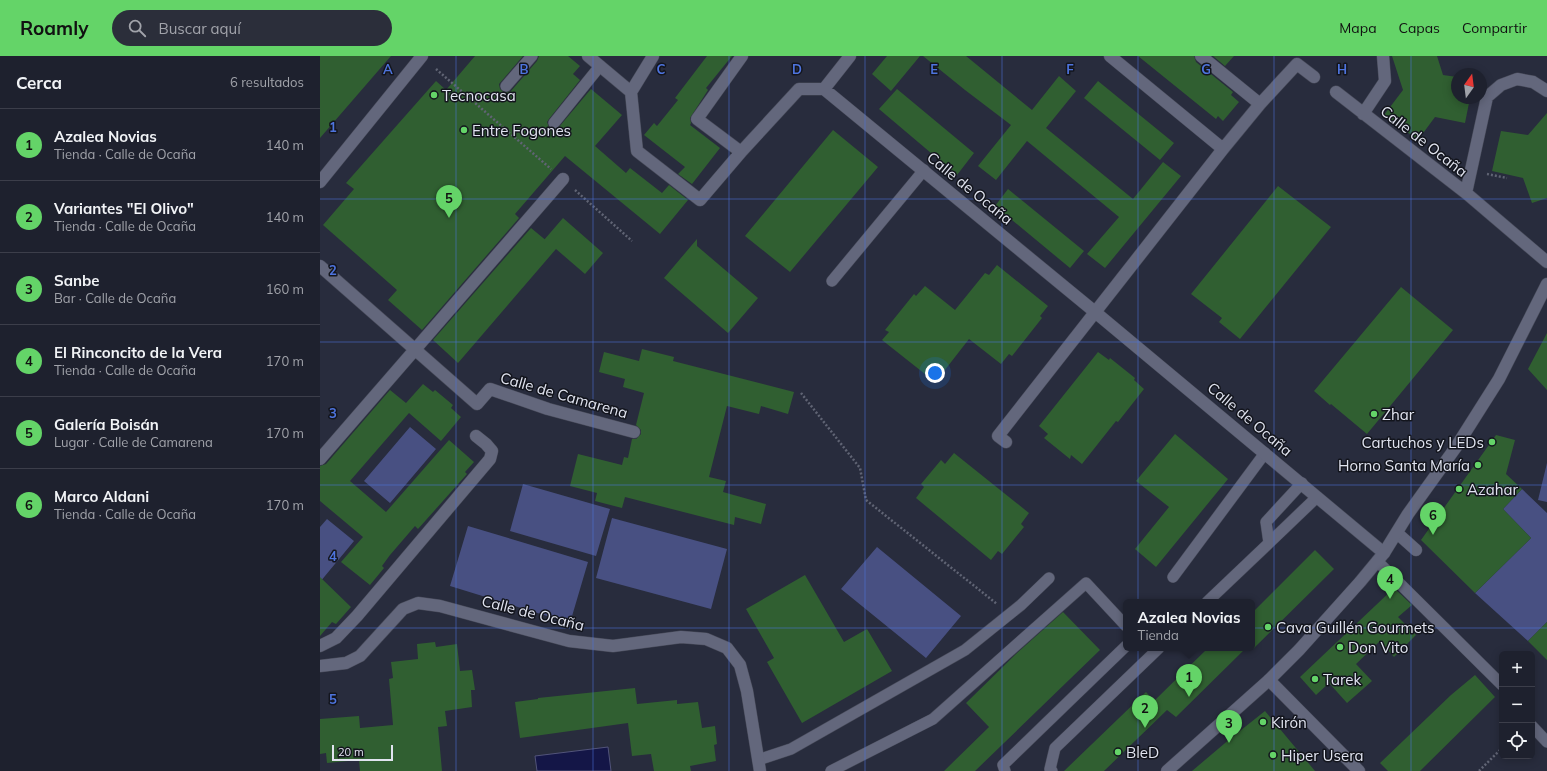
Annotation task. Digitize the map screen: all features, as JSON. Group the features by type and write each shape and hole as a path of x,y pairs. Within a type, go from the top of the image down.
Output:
{"street":[{"path":"320,182 422,56"},
{"path":"588,56 631,92"},
{"path":"653,56 631,92 637,151 700,200 741,152 799,89 824,89 850,56"},
{"path":"741,152 697,119 742,56"},
{"path":"1110,56 1223,149"},
{"path":"1201,56 1260,104"},
{"name":"Calle de Ocaña","path":"1363,114 1385,81 1383,56"},
{"path":"1006,442 998,436 1260,104 1297,64 1314,77"},
{"name":"Calle de Ocaña","path":"1466,194 1487,97 1501,85 1517,79 1533,82 1547,91"},
{"name":"Calle de Ocaña","path":"824,89 1302,483 1380,557"},
{"name":"Calle de Ocaña","path":"1336,92 1466,194 1547,262"},
{"path":"320,459 563,179"},
{"name":"Calle de Camarena","path":"320,266 477,404 490,389 548,409 634,432"},
{"path":"1167,771 1269,680 1299,650 1380,557 1408,514 1456,447 1499,379 1547,284"},
{"path":"320,646 336,638 490,459 492,451 476,436"},
{"path":"1397,533 1416,550"},
{"name":"Calle de Ocaña","path":"320,666 346,663 360,656 404,609 418,603 440,606 569,642 613,646 681,637 706,639 727,648 740,666 747,691 759,766"},
{"path":"1269,680 1359,771"}],"lane":[{"path":"506,86 532,56"},
{"path":"554,123 600,66"},
{"path":"832,280 924,170"},
{"path":"1173,577 1265,453"},
{"path":"1269,543 1266,522 1302,483"},
{"path":"1210,599 1317,497"},
{"path":"1380,557 1499,682"},
{"path":"759,766 965,650 1010,614 1049,578"},
{"path":"831,771 932,719 1086,583 1123,623"},
{"path":"1005,771 1003,765 1123,649"},
{"path":"1052,771 1050,769 1055,748 1156,651"},
{"path":"1535,729 1547,742"}],"path":[{"path":"436,68 632,241"},
{"path":"1485,173 1507,178"},
{"path":"801,393 860,468 866,500 1010,614"},
{"path":"1479,771 1499,751"}],"shaded area":[{"path":"410,427 436,449 390,503 364,481"},
{"path":"1547,463 1547,502 1538,500"},
{"path":"523,484 610,509 596,556 510,531"},
{"path":"1522,489 1547,513 1547,622 1528,641 1475,593 1531,538 1503,509"},
{"path":"612,518 727,549 711,609 596,578"},
{"path":"327,519 354,541 320,582 320,527"},
{"path":"468,526 588,562 570,623 450,586"},
{"path":"877,547 961,616 926,658 841,589"},
{"path":"608,747 611,771 537,771 535,756"}],"building":[{"path":"320,56 391,56 320,138"},
{"path":"475,56 523,56 499,84 500,89 505,93 511,91 537,61 539,56 568,56 580,66 573,74 580,80 547,122 549,128 553,130 559,127 591,89 622,115 595,146 626,173 630,168 662,193 669,185 688,200 660,234 565,156 515,214 519,218 422,330 388,300 397,290 323,225 354,189 346,183 436,81 446,90"},
{"path":"707,56 732,56 706,88 708,90 690,118 690,125 720,148 692,184 678,174 685,167 644,135 654,123 657,126 678,100 675,98"},
{"path":"887,56 920,56 891,91 872,74"},
{"path":"923,56 966,56 1032,110 1059,76 1076,91 1046,128 1133,199 1163,162 1181,176 1105,268 1087,254 1119,217 1027,141 996,180 978,166 1011,125"},
{"path":"1138,56 1194,56 1196,62 1233,92 1231,95 1239,102 1223,121 1218,116 1216,119"},
{"path":"1213,56 1234,56 1225,66"},
{"path":"1392,56 1437,56 1443,75 1451,76 1451,104 1469,104 1465,123 1435,117 1418,140 1384,115 1403,90"},
{"path":"1098,81 1174,143 1160,160 1084,98"},
{"path":"897,89 974,153 957,175 879,109"},
{"path":"1547,113 1547,198 1532,203 1523,178 1492,171 1501,131 1528,135"},
{"path":"833,130 878,167 790,272 745,236"},
{"path":"1278,186 1331,227 1240,339 1219,322 1222,318 1191,294"},
{"path":"1008,189 1084,251 1070,268 995,206"},
{"path":"563,218 603,253 585,274 556,249 458,363 433,340 531,228 545,239"},
{"path":"697,239 697,246 758,298 728,333 664,278"},
{"path":"997,265 1048,306 1040,316 1042,318 1012,356 1009,354 1001,364 969,339 941,375 935,371 930,378 882,340 889,332 885,330 914,294 916,296 925,286 955,310 985,273 989,275"},
{"path":"1401,287 1453,330 1367,434 1314,391"},
{"path":"1547,333 1547,390 1528,369"},
{"path":"642,349 674,357 673,361 794,392 788,414 761,406 759,414 727,406 709,477 726,481 723,492 766,504 761,524 735,517 734,525 625,497 622,508 595,501 597,493 570,486 578,454 622,465 624,457 628,458 632,439 636,439 641,434 641,430 636,425 644,393 623,387 625,379 599,372 604,352 639,361"},
{"path":"1098,352 1109,360 1110,358 1135,378 1134,380 1144,389 1082,464 1071,455 1070,459 1044,438 1048,434 1039,426"},
{"path":"423,384 433,392 435,390 453,405 451,408 461,417 441,441 409,413 350,481 386,512 449,440 474,462 465,472 467,474 418,529 415,526 390,555 382,566 384,568 370,585 341,562 363,537 320,501 320,466 326,464 390,390 406,403"},
{"path":"1175,434 1228,479 1156,567 1135,549 1169,507 1136,481"},
{"path":"1496,435 1515,440 1506,474 1522,489 1503,509 1531,538 1475,593 1421,540"},
{"path":"954,453 1029,513 1021,524 1024,527 1002,554 998,551 991,560 916,498 924,487 921,484 941,460 945,464"},
{"path":"1315,550 1334,569 1255,647 1255,610"},
{"path":"805,575 844,642 867,629 892,671 802,723 767,662 774,658 746,609"},
{"path":"320,577 351,607 336,624 332,622 320,636"},
{"path":"1394,588 1412,605 1398,617 1416,635 1394,657 1380,641 1356,664 1372,681 1347,703 1329,683 1316,695 1300,677"},
{"path":"1063,612 1100,650 975,771 944,771 989,727 966,703 1017,653"},
{"path":"1547,622 1547,660 1528,641"},
{"path":"435,642 436,647 457,644 460,671 472,670 475,690 471,690 472,707 445,711 447,726 438,727 442,771 360,771 359,760 327,763 326,753 320,754 320,719 359,716 360,728 393,725 389,679 393,678 391,662 418,659 417,644"},
{"path":"1205,651 1243,651 1176,717 1167,710 1104,771 1064,771 1146,692 1154,701"},
{"path":"1475,675 1495,697 1420,771 1388,771 1380,763 1451,695"},
{"path":"635,688 637,704 677,700 677,704 698,702 702,728 715,726 717,744 714,745 716,761 690,766 691,771 654,771 651,754 632,756 628,723 520,738 515,702 538,698"},
{"name":"Hiper Usera","path":"1265,711 1315,771 1192,771 1231,738"}],"place":[{"name":"Tecnocasa","path":"434,95"},
{"name":"Entre Fogones","path":"464,130"},
{"name":"Galería Boisán","path":"449,218"},
{"name":"Zhar","path":"1374,414"},
{"name":"Cartuchos y LEDs","path":"1492,442"},
{"name":"Horno Santa María","path":"1478,465"},
{"name":"Azahar","path":"1459,489"},
{"name":"Marco Aldani","path":"1433,535"},
{"name":"El Rinconcito de la Vera","path":"1390,599"},
{"name":"Cava Guillén Gourmets","path":"1268,627"},
{"name":"Don Vito","path":"1340,647"},
{"name":"Tarek","path":"1315,679"},
{"name":"Azalea Novias","path":"1189,697"},
{"name":"Kirón","path":"1263,722"},
{"name":"Variantes \"El Olivo\"","path":"1145,728"},
{"name":"Sanbe","path":"1229,743"},
{"name":"BleD","path":"1118,752"},
{"name":"Hiper Usera","path":"1273,755"}]}
